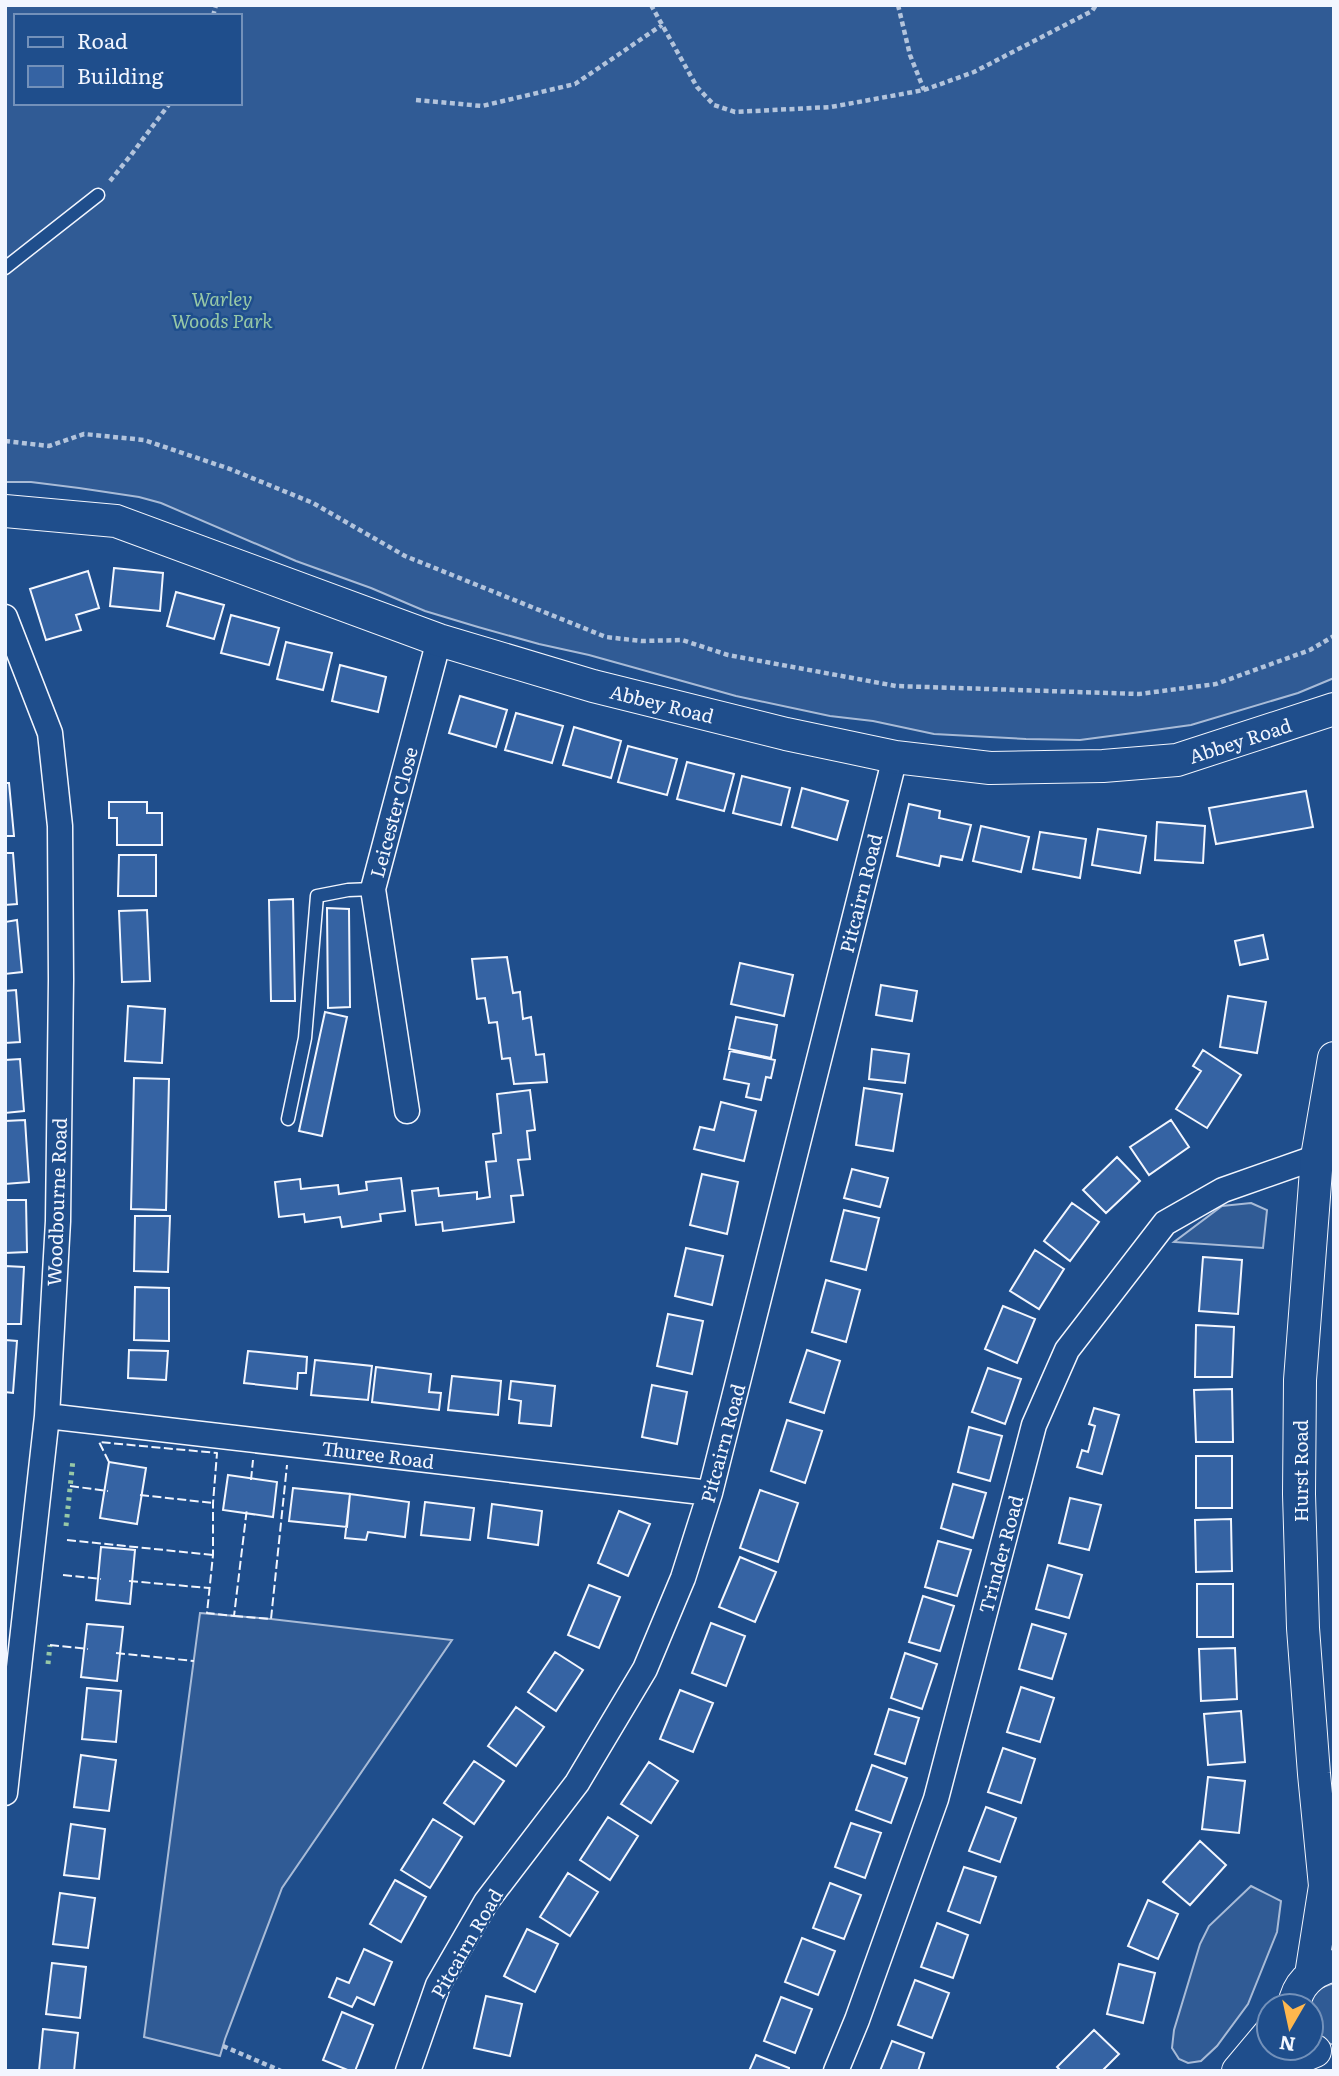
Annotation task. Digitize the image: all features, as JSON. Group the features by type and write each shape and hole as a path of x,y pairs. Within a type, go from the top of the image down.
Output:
{"street":[{"name":"Abbey Road","path":"5,511 116,522 439,640 593,686 786,734 895,757 990,768 1103,766 1177,760 1334,709"},
{"name":"Woodbourne Road","path":"5,617 50,733 60,826 61,980 58,1221 47,1416 5,1793"},
{"name":"Leicester Close","path":"407,1111 373,889 439,640"},
{"name":"Pitcairn Road","path":"408,2071 438,1985 486,1902 577,1783 645,1669 683,1578 710,1493 895,757"},
{"name":"Hurst Road","path":"1322,1970 1329,1900 1314,1774 1303,1628 1299,1494 1300,1380 1317,1157 1334,1058"},
{"name":"Trinder Road","path":"835,2071 857,2020 936,1799 1034,1425 1067,1350 1165,1223 1223,1190 1317,1157"},
{"name":"Thuree Road","path":"47,1416 710,1493"},
{"path":"1298,1992 1322,1970"},
{"path":"1238,2071 1255,2051"},
{"path":"1268,2071 1293,2062"}],"lane":[{"path":"5,268 98,195"},
{"path":"288,1119 305,1038 317,896 348,890 373,889"}],"path":[{"path":"651,5 697,87 714,105 735,112 831,107 924,90 974,72 1092,10 1096,5"},
{"path":"898,5 910,55 924,90"},
{"path":"416,100 482,106 575,84 662,25"},
{"path":"98,195 168,105"},
{"path":"5,440 49,446 84,434 144,440 230,469 313,503 405,556 606,637 641,641 682,640 728,655 896,686 1139,694 1216,684 1310,650 1334,636"},
{"path":"223,2046 281,2071"}],"shaded area":[{"path":"5,5 1334,5 1334,678 1298,693 1191,725 1080,740 934,734 736,696 478,627 425,611 296,561 161,503 139,497 31,482 5,482"},
{"path":"1251,1203 1267,1210 1263,1248 1174,1242 1222,1206"},
{"path":"200,1613 452,1640 282,1888 220,2056 144,2037"},
{"path":"1251,1886 1281,1901 1277,1932 1248,2004 1217,2046 1201,2061 1188,2063 1179,2059 1172,2048 1174,2030 1200,1944 1209,1926"},
{"path":"1334,1984 1334,2045 1325,2042 1325,1992 1316,1992"}],"building":[{"path":"114,568 163,573 160,611 110,606"},
{"path":"88,571 99,608 76,615 81,630 46,640 30,589"},
{"path":"176,592 224,605 214,639 167,626"},
{"path":"231,615 279,628 269,665 221,653"},
{"path":"286,642 332,653 323,690 277,679"},
{"path":"340,665 386,677 378,712 332,701"},
{"path":"460,696 507,710 496,747 449,733"},
{"path":"516,713 563,726 552,763 505,750"},
{"path":"574,727 621,741 611,778 563,765"},
{"path":"628,746 677,759 667,795 618,782"},
{"path":"687,762 734,774 724,811 677,799"},
{"path":"742,776 790,788 781,825 733,813"},
{"path":"5,783 9,783 14,836 5,836"},
{"path":"802,788 848,801 837,840 792,827"},
{"path":"1306,791 1313,827 1216,844 1209,808"},
{"path":"109,802 147,802 147,813 162,813 162,845 117,845 117,818 109,818"},
{"path":"909,804 940,811 939,818 971,825 962,860 941,856 939,866 897,856"},
{"path":"1157,822 1205,826 1203,863 1155,860"},
{"path":"981,826 1029,837 1021,872 973,861"},
{"path":"1098,829 1146,836 1140,873 1092,865"},
{"path":"1040,832 1086,839 1080,878 1033,869"},
{"path":"5,853 13,853 17,904 5,905"},
{"path":"119,855 156,855 156,896 118,896"},
{"path":"293,899 295,1001 271,1001 269,900"},
{"path":"327,908 349,909 350,1007 328,1008"},
{"path":"147,910 150,981 122,982 119,911"},
{"path":"17,920 22,972 5,974 5,922"},
{"path":"1263,935 1268,959 1240,965 1235,941"},
{"path":"507,957 513,993 520,992 523,1019 531,1017 536,1055 544,1054 547,1082 514,1084 510,1058 502,1059 497,1022 489,1023 485,998 477,999 472,959"},
{"path":"740,963 793,975 784,1016 731,1004"},
{"path":"881,985 917,991 912,1021 876,1015"},
{"path":"16,990 20,1042 5,1043 5,991"},
{"path":"1228,996 1266,1002 1257,1053 1220,1047"},
{"path":"128,1006 165,1009 162,1063 125,1061"},
{"path":"325,1012 347,1017 322,1136 299,1131"},
{"path":"736,1017 777,1025 771,1058 729,1049"},
{"path":"872,1049 909,1054 905,1083 869,1079"},
{"path":"1203,1050 1241,1075 1207,1128 1176,1109 1201,1071 1193,1066"},
{"path":"730,1051 775,1060 771,1078 766,1077 761,1100 746,1097 749,1084 724,1079"},
{"path":"20,1059 24,1111 5,1113 5,1060"},
{"path":"134,1078 169,1079 166,1210 131,1209"},
{"path":"864,1088 902,1094 893,1151 856,1145"},
{"path":"530,1090 535,1130 527,1131 530,1159 518,1160 523,1195 511,1196 514,1222 443,1231 442,1222 416,1225 412,1191 438,1188 439,1196 477,1192 477,1199 490,1197 486,1162 496,1161 493,1134 501,1133 497,1094"},
{"path":"721,1102 756,1111 744,1161 694,1149 700,1127 714,1130"},
{"path":"25,1120 29,1182 5,1184 5,1121"},
{"path":"1171,1120 1189,1147 1149,1175 1130,1147"},
{"path":"1117,1157 1140,1181 1106,1213 1083,1190"},
{"path":"852,1169 888,1178 880,1207 844,1198"},
{"path":"702,1174 738,1182 727,1234 690,1225"},
{"path":"401,1178 405,1211 380,1214 381,1221 342,1227 340,1217 305,1222 304,1214 279,1217 275,1182 300,1179 301,1189 338,1185 339,1194 367,1190 366,1182"},
{"path":"5,1200 26,1200 27,1252 5,1253"},
{"path":"1072,1203 1099,1222 1070,1261 1044,1241"},
{"path":"844,1210 879,1218 866,1270 831,1261"},
{"path":"135,1216 170,1216 168,1272 134,1271"},
{"path":"686,1248 723,1256 712,1305 675,1296"},
{"path":"1035,1250 1064,1269 1039,1309 1010,1291"},
{"path":"1203,1257 1242,1260 1238,1314 1199,1311"},
{"path":"5,1266 24,1267 21,1324 5,1324"},
{"path":"826,1280 860,1290 846,1342 812,1332"},
{"path":"135,1287 169,1288 169,1341 134,1340"},
{"path":"1003,1306 1035,1319 1017,1363 985,1349"},
{"path":"668,1314 703,1321 692,1374 657,1366"},
{"path":"1196,1325 1234,1327 1232,1377 1195,1377"},
{"path":"5,1340 17,1341 13,1393 5,1392"},
{"path":"129,1350 168,1351 166,1380 128,1378"},
{"path":"807,1350 840,1361 824,1413 790,1402"},
{"path":"248,1351 307,1357 306,1373 298,1373 297,1389 244,1383"},
{"path":"315,1360 372,1366 368,1400 311,1395"},
{"path":"376,1367 431,1374 429,1392 441,1393 439,1410 372,1402"},
{"path":"988,1368 1021,1379 1005,1424 972,1412"},
{"path":"452,1376 501,1381 498,1415 448,1410"},
{"path":"511,1381 555,1386 551,1426 519,1423 521,1401 509,1399"},
{"path":"652,1385 687,1392 677,1444 642,1437"},
{"path":"1232,1389 1233,1442 1196,1442 1194,1390"},
{"path":"1094,1408 1119,1415 1102,1474 1077,1467 1082,1450 1088,1452 1095,1426 1089,1424"},
{"path":"787,1420 822,1431 805,1483 771,1471"},
{"path":"969,1427 1002,1436 990,1481 958,1472"},
{"path":"1196,1456 1232,1456 1232,1508 1196,1508"},
{"path":"109,1462 146,1468 137,1524 100,1518"},
{"path":"228,1475 277,1482 273,1517 223,1510"},
{"path":"953,1484 986,1493 973,1538 941,1528"},
{"path":"293,1488 350,1494 347,1527 289,1521"},
{"path":"760,1490 798,1503 778,1562 740,1548"},
{"path":"350,1494 409,1502 405,1537 368,1532 366,1540 345,1538"},
{"path":"1070,1498 1101,1505 1089,1550 1059,1543"},
{"path":"425,1502 474,1508 470,1540 421,1535"},
{"path":"492,1504 542,1511 538,1545 488,1538"},
{"path":"619,1511 650,1524 628,1576 598,1563"},
{"path":"1231,1519 1232,1571 1196,1572 1195,1520"},
{"path":"938,1541 971,1550 957,1596 925,1587"},
{"path":"101,1547 135,1550 130,1604 96,1600"},
{"path":"740,1557 776,1572 755,1622 719,1607"},
{"path":"1048,1565 1082,1575 1069,1618 1036,1609"},
{"path":"1197,1584 1233,1584 1233,1637 1197,1637"},
{"path":"589,1585 620,1597 599,1648 568,1635"},
{"path":"923,1596 954,1606 940,1651 909,1642"},
{"path":"711,1623 745,1636 726,1686 692,1673"},
{"path":"87,1624 123,1627 117,1681 81,1677"},
{"path":"1032,1624 1066,1634 1052,1679 1019,1669"},
{"path":"1235,1648 1237,1699 1201,1701 1199,1649"},
{"path":"555,1652 583,1670 556,1711 528,1692"},
{"path":"905,1653 937,1664 922,1709 891,1698"},
{"path":"1021,1687 1054,1698 1040,1742 1007,1732"},
{"path":"87,1688 121,1691 116,1742 82,1739"},
{"path":"680,1690 713,1703 693,1752 660,1739"},
{"path":"516,1707 544,1727 516,1766 488,1746"},
{"path":"889,1709 919,1718 905,1764 875,1754"},
{"path":"1241,1711 1245,1762 1208,1765 1204,1714"},
{"path":"1003,1748 1035,1759 1021,1803 988,1792"},
{"path":"81,1755 116,1760 109,1811 74,1807"},
{"path":"474,1761 504,1781 474,1824 444,1803"},
{"path":"649,1762 678,1781 651,1823 621,1804"},
{"path":"872,1765 907,1778 891,1823 856,1810"},
{"path":"1208,1777 1245,1781 1239,1833 1202,1829"},
{"path":"986,1807 1016,1818 1000,1862 969,1851"},
{"path":"608,1817 638,1836 610,1880 580,1860"},
{"path":"433,1819 462,1837 430,1888 401,1870"},
{"path":"851,1823 881,1833 865,1878 835,1867"},
{"path":"71,1824 105,1829 99,1879 64,1875"},
{"path":"1200,1841 1226,1865 1190,1905 1163,1882"},
{"path":"964,1867 996,1877 980,1923 948,1911"},
{"path":"568,1873 598,1892 570,1936 540,1917"},
{"path":"395,1880 426,1897 401,1942 370,1924"},
{"path":"830,1883 861,1895 844,1939 813,1928"},
{"path":"60,1893 95,1898 88,1948 53,1944"},
{"path":"1148,1900 1178,1914 1158,1959 1128,1946"},
{"path":"937,1923 968,1935 953,1978 921,1967"},
{"path":"527,1929 558,1944 535,1992 504,1976"},
{"path":"802,1938 835,1951 818,1995 785,1982"},
{"path":"364,1949 392,1962 374,2005 357,1997 352,2007 329,1997 337,1978 349,1983"},
{"path":"52,1963 86,1967 80,2018 46,2014"},
{"path":"1119,1964 1155,1973 1143,2023 1107,2014"},
{"path":"915,1980 949,1993 932,2038 898,2025"},
{"path":"486,1996 522,2004 510,2056 474,2048"},
{"path":"781,1997 812,2009 795,2053 764,2041"},
{"path":"342,2012 373,2025 355,2071 323,2060"},
{"path":"43,2029 78,2033 74,2071 39,2071"},
{"path":"1094,2030 1119,2054 1102,2071 1061,2071 1057,2067"},
{"path":"892,2041 924,2053 918,2071 880,2071"},
{"path":"756,2055 789,2068 789,2071 749,2071"}],"hedge":[{"path":"66,1526 73,1460"},
{"path":"48,1664 50,1645"}],"fence":[{"path":"109,1462 99,1442 217,1453 213,1555 207,1613 234,1616 247,1508"},
{"path":"251,1480 253,1460"},
{"path":"234,1616 271,1619 287,1465"},
{"path":"70,1486 108,1491"},
{"path":"140,1495 213,1503"},
{"path":"67,1540 213,1555"},
{"path":"63,1575 101,1579"},
{"path":"129,1581 209,1588"},
{"path":"50,1645 88,1649"},
{"path":"116,1653 194,1661"}],"park label":[{"name":"Warley Woods Park","path":"222,309"}]}
